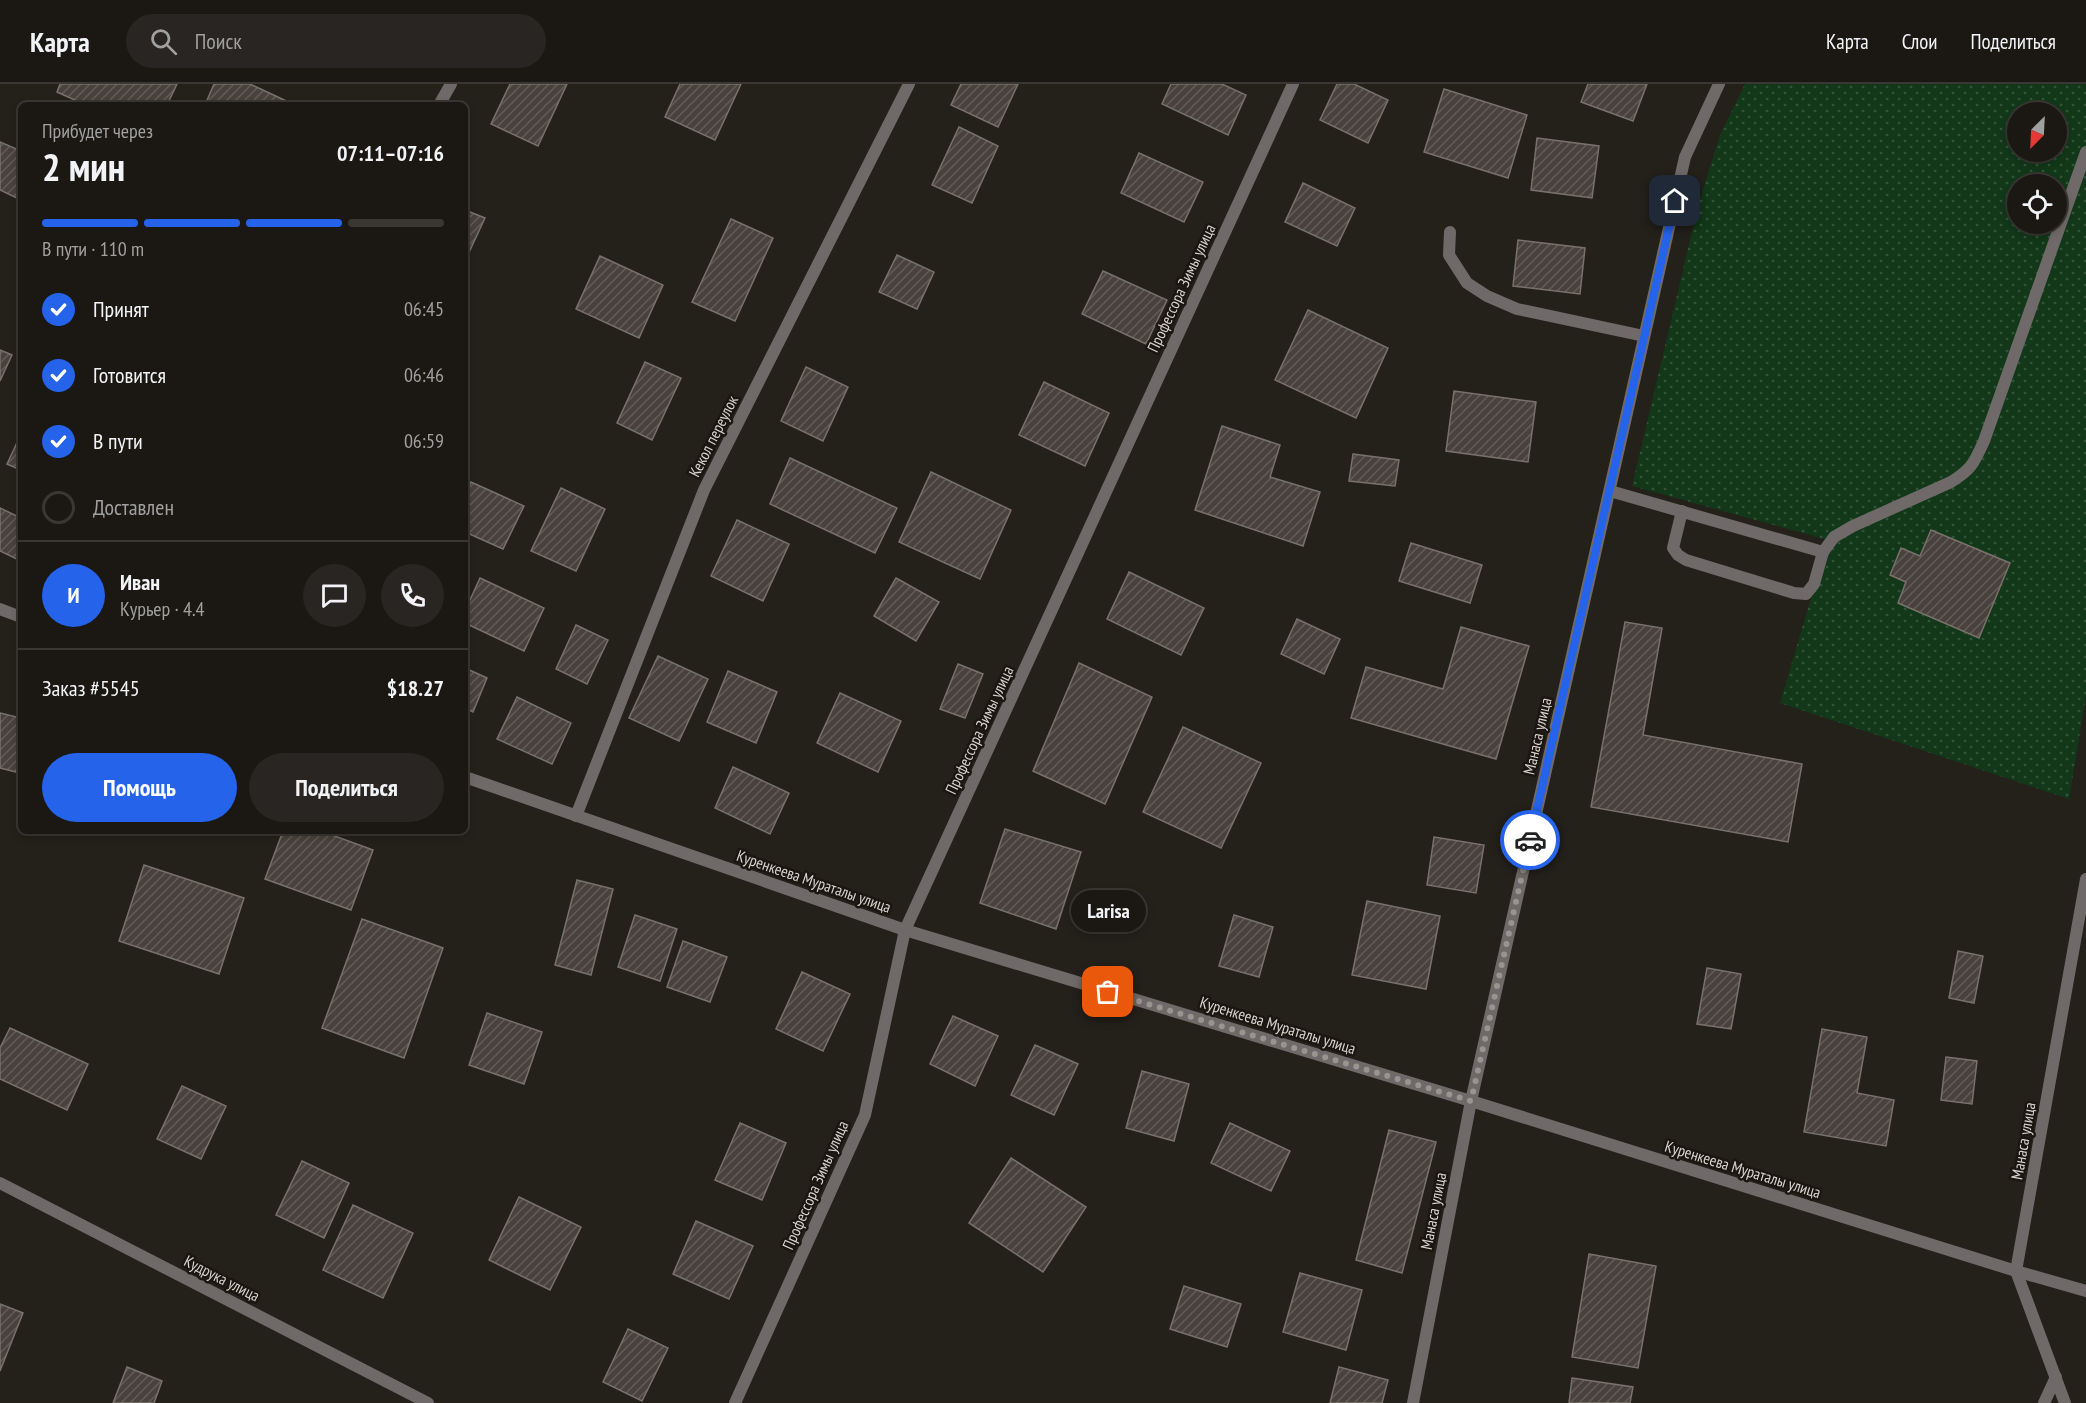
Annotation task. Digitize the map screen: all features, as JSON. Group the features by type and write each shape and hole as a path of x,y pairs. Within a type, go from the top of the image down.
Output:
{"street":[{"path":"441,102 451,84"},
{"name":"Кекол переулок","path":"576,816 704,490 909,84"},
{"name":"Профессора Зимы улица","path":"735,1403 865,1115 905,930 1293,84"},
{"name":"Манаса улица","path":"1413,1403 1471,1101 1685,157 1719,84"},
{"path":"1682,511 1673,548 1678,555 1686,560 1794,593 1806,594 1814,585 1823,552 1834,537 1951,482 1965,473 1974,464 2086,152"},
{"path":"1450,232 1449,255 1467,283 1487,296 1516,309 1644,336"},
{"path":"1610,491 1823,552"},
{"path":"0,609 18,616"},
{"name":"Куренкеева Мураталы улица","path":"468,778 905,930 1471,1101 2016,1272 2086,1291"},
{"name":"Манаса улица","path":"2016,1272 2086,879"},
{"name":"Кудрука улица","path":"0,1183 428,1403"},
{"path":"2016,1272 2065,1403"},
{"path":"2044,1403 2056,1377"}],"green space":[{"path":"1745,84 2086,84 2086,696 2069,799 1780,703 1828,540 1632,486 1699,202 1720,135"}],"building":[{"path":"60,84 177,84 168,102 79,102 57,92"},
{"path":"214,84 250,84 289,102 206,102"},
{"path":"510,84 567,84 538,146 491,124"},
{"path":"680,84 741,84 715,140 665,117"},
{"path":"961,84 1018,84 998,127 951,105"},
{"path":"1171,84 1222,84 1246,95 1228,135 1162,104"},
{"path":"1337,84 1354,84 1388,100 1368,143 1320,120"},
{"path":"1588,84 1647,84 1633,121 1581,102"},
{"path":"1444,89 1527,115 1508,178 1424,152"},
{"path":"959,127 998,146 972,203 932,185"},
{"path":"1537,138 1599,146 1592,198 1531,190"},
{"path":"0,142 18,150 18,199 0,190"},
{"path":"1139,153 1203,182 1184,222 1121,193"},
{"path":"1303,183 1355,208 1337,246 1285,222"},
{"path":"468,211 485,218 468,255"},
{"path":"731,219 773,238 735,321 692,302"},
{"path":"1518,240 1585,248 1580,294 1513,286"},
{"path":"897,255 934,272 917,309 879,292"},
{"path":"600,256 663,285 639,338 576,309"},
{"path":"1103,271 1167,300 1146,344 1082,314"},
{"path":"1308,310 1388,348 1356,418 1275,380"},
{"path":"0,350 12,355 0,381"},
{"path":"645,362 681,378 652,440 617,423"},
{"path":"806,367 848,387 823,441 781,421"},
{"path":"1044,382 1109,413 1085,466 1019,435"},
{"path":"1454,391 1536,402 1528,462 1446,451"},
{"path":"1222,426 1280,445 1270,477 1320,492 1303,546 1195,510"},
{"path":"18,440 18,469 7,464"},
{"path":"1353,454 1399,460 1395,486 1349,481"},
{"path":"790,458 897,508 875,553 770,504"},
{"path":"931,472 1011,510 980,579 899,542"},
{"path":"471,482 524,506 503,549 468,533 468,488"},
{"path":"561,488 605,509 576,571 531,551"},
{"path":"0,508 18,517 18,560 0,551"},
{"path":"737,520 789,544 763,601 711,576"},
{"path":"1931,530 2010,563 1979,638 1898,603 1906,582 1890,575 1901,548 1920,556"},
{"path":"1411,543 1482,565 1470,603 1399,581"},
{"path":"1129,572 1204,608 1181,655 1107,619"},
{"path":"480,578 544,608 524,651 468,624 468,604"},
{"path":"896,578 939,602 916,641 874,616"},
{"path":"1297,619 1340,639 1324,674 1281,654"},
{"path":"1625,622 1662,628 1643,735 1802,764 1788,842 1591,807"},
{"path":"576,625 608,640 587,684 556,669"},
{"path":"1461,627 1529,646 1496,759 1351,718 1366,667 1443,689"},
{"path":"658,656 708,679 679,741 629,718"},
{"path":"1079,663 1152,697 1105,804 1033,771"},
{"path":"958,664 983,674 965,718 940,709"},
{"path":"468,669 487,678 473,712 468,710"},
{"path":"728,671 777,692 756,743 707,722"},
{"path":"840,693 901,721 878,772 817,743"},
{"path":"517,697 571,723 552,764 497,739"},
{"path":"0,713 18,717 18,764 16,772 0,768"},
{"path":"1183,727 1261,763 1221,848 1143,812"},
{"path":"733,767 789,793 770,834 715,808"},
{"path":"1005,829 1081,852 1056,929 980,903"},
{"path":"282,834 329,834 373,850 351,910 265,879"},
{"path":"1434,837 1484,845 1476,893 1427,885"},
{"path":"144,865 244,898 219,974 119,941"},
{"path":"577,880 613,889 591,975 555,965"},
{"path":"1367,901 1440,916 1426,989 1352,975"},
{"path":"635,915 677,929 660,981 618,967"},
{"path":"1234,915 1273,927 1259,977 1219,966"},
{"path":"362,919 443,948 404,1058 322,1028"},
{"path":"683,941 727,957 710,1002 667,987"},
{"path":"1958,951 1983,956 1974,1003 1949,998"},
{"path":"1707,968 1741,974 1731,1029 1697,1024"},
{"path":"802,972 850,994 823,1051 776,1029"},
{"path":"487,1013 542,1032 524,1084 469,1065"},
{"path":"953,1016 998,1036 975,1086 930,1064"},
{"path":"10,1028 88,1064 67,1110 0,1079 0,1048"},
{"path":"1822,1029 1867,1037 1857,1093 1894,1100 1886,1146 1804,1132"},
{"path":"1035,1045 1078,1064 1054,1115 1011,1095"},
{"path":"1946,1057 1977,1061 1972,1104 1941,1100"},
{"path":"1142,1071 1189,1084 1174,1141 1126,1128"},
{"path":"182,1086 226,1106 201,1159 157,1139"},
{"path":"740,1123 786,1143 762,1200 715,1180"},
{"path":"1230,1123 1290,1151 1271,1191 1211,1163"},
{"path":"1389,1130 1436,1142 1402,1273 1356,1260"},
{"path":"1011,1158 1086,1207 1043,1272 969,1223"},
{"path":"302,1161 349,1183 324,1238 276,1215"},
{"path":"519,1197 581,1227 550,1290 489,1260"},
{"path":"353,1205 413,1233 383,1298 323,1270"},
{"path":"696,1221 753,1246 729,1299 673,1274"},
{"path":"1589,1254 1656,1266 1638,1368 1572,1357"},
{"path":"1300,1273 1362,1290 1346,1350 1283,1332"},
{"path":"1184,1286 1241,1304 1227,1347 1170,1329"},
{"path":"0,1304 23,1313 0,1371"},
{"path":"628,1329 668,1348 642,1401 603,1382"},
{"path":"127,1367 162,1381 154,1403 113,1403"},
{"path":"1339,1367 1388,1380 1382,1403 1330,1403"},
{"path":"1572,1378 1633,1387 1630,1403 1569,1403"}],"way so far":[{"path":"1108,992 1471,1101 1530,840"}],"place":[{"name":"Larisa","path":"1108,992"}],"route":[{"path":"1530,840 1675,201"}]}
